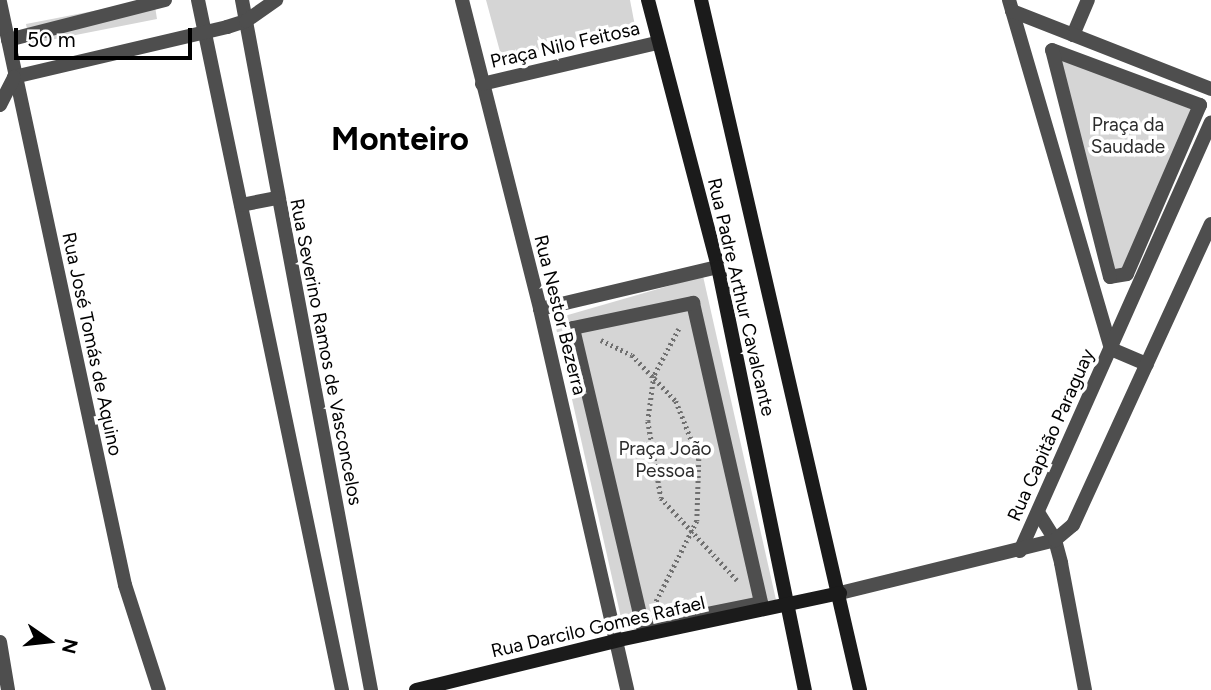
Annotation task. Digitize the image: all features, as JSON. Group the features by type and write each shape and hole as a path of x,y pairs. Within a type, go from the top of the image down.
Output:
{"main road":[{"name":"Rua Padre Arthur Cavalcante","path":"648,0 657,43 718,267 805,690"},
{"name":"Rua Padre Arthur Cavalcante","path":"701,0 840,593 860,690"},
{"name":"Rua Darcilo Gomes Rafael","path":"416,690 619,639 788,606 840,593"}],"street":[{"path":"8,40 166,0"},
{"path":"198,0 342,690"},
{"name":"Rua Severino Ramos de Vasconcelos","path":"242,0 371,690"},
{"path":"0,104 14,76 246,21 276,0"},
{"name":"Rua Nestor Bezerra","path":"462,0 619,639 627,690"},
{"path":"1073,35 1088,0"},
{"path":"1011,5 1073,35 1211,89"},
{"path":"1011,5 1111,349 1147,364"},
{"name":"Rua José Tomás de Aquino","path":"1,10 125,584 159,690"},
{"name":"Praça Nilo Feitosa","path":"481,84 657,43"},
{"path":"1052,50 1200,106 1127,274 1110,277 1069,117 1052,50"},
{"name":"Rua Capitão Paraguay","path":"1020,551 1039,514 1211,123"},
{"path":"242,205 278,198"},
{"name":"Rua Capitão Paraguay","path":"1020,551 1055,540 1073,524 1089,496 1211,224"},
{"path":"540,309 718,267"},
{"path":"694,303 761,603 643,627 573,328 694,303"},
{"path":"1039,514 1055,540 1085,690"},
{"path":"840,593 1020,551"},
{"path":"0,642 8,690"}],"path":[{"path":"694,303 654,376 648,421 661,498 691,534 761,603"},
{"path":"573,328 632,355 654,376 676,401 699,459 697,521 643,627"}],"green space":[{"path":"154,0 157,19 30,44 26,24"},
{"path":"486,0 630,0 635,26 502,59"},
{"name":"Praça da Saudade","path":"1052,50 1200,105 1127,274 1110,277"},
{"name":"Praça João Pessoa","path":"703,276 776,600 624,631 554,319"}],"district":[{"name":"Monteiro","path":"400,139"}]}
